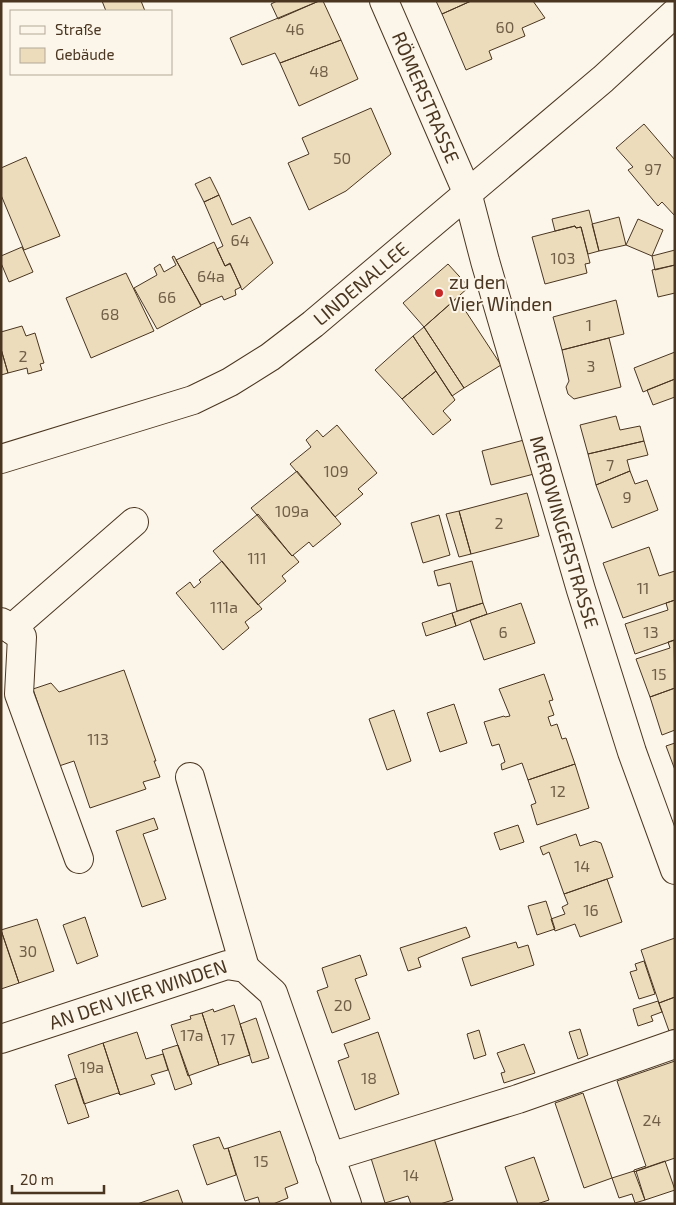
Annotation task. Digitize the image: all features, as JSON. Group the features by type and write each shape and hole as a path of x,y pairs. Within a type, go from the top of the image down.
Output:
{"street":[{"name":"RÖMERSTRASSE","path":"384,1 467,192"},
{"name":"LINDENALLEE","path":"2,462 193,400 230,382 270,357 313,324 603,78 675,13"},
{"name":"MEROWINGERSTRASSE","path":"467,192 485,261 581,590 632,752 675,870"},
{"path":"79,858 19,694 22,637 6,625 134,522"},
{"path":"190,777 245,968"},
{"name":"AN DEN VIER WINDEN","path":"1,1039 227,964 245,968 273,993 347,1204"},
{"path":"330,1157 518,1099 675,1044"}],"building":[{"path":"102,1 141,1 145,10 106,10"},
{"path":"277,1 319,1 278,19 271,4"},
{"path":"323,1 341,40 280,63 275,53 242,65 230,38"},
{"path":"436,1 471,1 442,14"},
{"path":"471,1 533,1 545,18 522,28 525,36 489,51 492,59 466,70 442,14"},
{"path":"341,40 358,79 299,106 280,63"},
{"path":"371,108 391,154 346,191 309,210 288,163 309,154 302,138"},
{"path":"644,124 675,160 675,216 662,202 658,206 628,170 633,167 616,148"},
{"path":"26,157 60,236 24,250 1,195 1,168"},
{"path":"210,177 219,195 204,202 195,184"},
{"path":"219,195 232,225 250,217 273,263 242,290 230,263 225,266 217,249 223,246 204,202"},
{"path":"589,210 599,251 588,254 581,227 576,228 575,226 555,231 552,219"},
{"path":"619,217 626,245 599,251 592,224"},
{"path":"638,219 663,230 652,256 626,245"},
{"path":"575,226 576,228 581,227 590,263 585,264 587,273 545,284 532,237"},
{"path":"214,242 225,266 230,264 241,287 235,290 236,295 224,300 222,296 201,305 176,260"},
{"path":"22,247 33,272 9,282 1,263 1,256"},
{"path":"675,250 675,265 655,270 652,256"},
{"path":"174,256 201,306 157,329 134,288 157,275 154,268 160,264 164,272 176,265 172,257"},
{"name":"zu den Vier Winden","path":"448,264 469,287 424,327 403,303"},
{"path":"675,265 675,293 658,297 652,270"},
{"path":"126,273 154,331 91,358 66,298"},
{"path":"457,298 501,365 464,388 424,327"},
{"path":"616,300 624,334 562,350 553,317"},
{"path":"22,326 26,336 35,333 44,363 40,364 42,370 28,374 27,368 8,373 1,349 1,332"},
{"path":"424,327 464,388 452,396 413,336"},
{"path":"413,336 436,371 402,399 375,370"},
{"path":"609,338 621,387 574,399 568,394 566,387 569,381 562,350"},
{"path":"1,349 8,373 1,375"},
{"path":"675,352 675,379 643,392 634,368"},
{"path":"436,371 455,400 443,411 451,420 433,435 402,399"},
{"path":"675,379 675,397 653,405 647,390"},
{"path":"616,416 620,430 640,426 644,441 588,454 580,425"},
{"path":"337,425 377,473 358,489 363,494 335,517 290,464 311,447 306,440 317,430 323,437"},
{"path":"524,440 534,474 491,485 482,451"},
{"path":"644,441 648,455 627,460 630,471 596,485 588,454"},
{"path":"297,471 341,524 313,547 309,542 292,556 251,508"},
{"path":"630,471 635,484 647,480 658,510 612,528 596,485"},
{"path":"527,493 539,536 471,554 459,511"},
{"path":"459,511 471,554 459,557 446,514"},
{"path":"258,514 299,562 282,576 286,581 258,605 213,551"},
{"path":"439,515 450,555 423,563 411,523"},
{"path":"649,547 659,576 675,571 675,600 623,618 603,563"},
{"path":"222,561 262,609 245,622 249,628 223,650 176,593 190,582 194,588 201,582 199,580"},
{"path":"472,561 483,603 457,611 450,583 438,586 434,571"},
{"path":"675,600 675,640 635,654 625,624 668,610 666,603"},
{"path":"483,603 487,614 456,626 452,613"},
{"path":"521,603 535,643 484,660 470,620"},
{"path":"452,613 456,626 426,636 422,623"},
{"path":"674,640 675,688 650,697 636,659 670,648 668,642"},
{"path":"124,670 160,777 143,782 146,789 90,808 74,761 59,766 33,689 51,683 59,692"},
{"path":"544,674 553,700 549,701 554,715 548,717 551,726 557,724 562,739 566,738 575,764 528,780 522,763 502,770 501,764 505,762 499,744 492,746 484,722 510,716 499,689"},
{"path":"675,688 675,730 662,735 650,697"},
{"path":"454,704 467,743 440,752 427,713"},
{"path":"394,710 411,761 387,770 369,719"},
{"path":"675,743 675,770 666,746"},
{"path":"575,764 589,808 537,825 531,805 536,803 528,780"},
{"path":"154,818 158,829 143,834 166,899 142,907 116,831"},
{"path":"518,825 524,842 500,850 494,833"},
{"path":"576,834 580,846 595,841 601,843 613,877 564,894 549,852 543,855 540,847"},
{"path":"607,879 622,922 580,937 575,924 555,931 551,919 565,914 562,907 568,904 564,894"},
{"path":"546,901 555,929 537,935 528,906"},
{"path":"85,917 98,956 77,964 63,925"},
{"path":"37,919 54,971 19,983 1,930"},
{"path":"466,927 470,937 418,958 421,967 408,971 400,948"},
{"path":"1,930 19,983 1,989"},
{"path":"675,938 675,997 659,1003 641,950"},
{"path":"516,942 518,948 528,945 534,965 471,986 462,958"},
{"path":"360,955 367,975 355,979 370,1019 332,1033 317,991 328,987 322,968"},
{"path":"644,961 655,994 639,999 630,972 637,970 635,964"},
{"path":"675,997 675,1029 669,1031 659,1003"},
{"path":"658,1001 662,1012 651,1016 653,1021 638,1026 633,1009"},
{"path":"234,1005 250,1055 219,1065 202,1013 213,1009 214,1012"},
{"path":"202,1013 219,1065 188,1076 171,1025 191,1019 190,1016"},
{"path":"256,1018 269,1058 252,1063 240,1024"},
{"path":"580,1029 588,1055 578,1059 569,1032"},
{"path":"479,1030 486,1055 474,1059 467,1034"},
{"path":"137,1032 146,1059 163,1054 168,1070 151,1075 155,1084 120,1095 103,1043"},
{"path":"378,1032 399,1094 355,1110 338,1061 349,1057 344,1044"},
{"path":"103,1043 120,1095 118,1093 84,1104 68,1055"},
{"path":"524,1044 535,1073 504,1083 501,1073 505,1072 497,1053"},
{"path":"178,1045 192,1084 175,1090 162,1050"},
{"path":"675,1061 675,1158 634,1172 634,1170 646,1166 617,1081"},
{"path":"76,1078 89,1117 68,1124 55,1085"},
{"path":"583,1093 612,1178 584,1188 555,1103"},
{"path":"280,1131 298,1183 285,1188 288,1198 273,1204 260,1204 258,1197 245,1201 228,1148"},
{"path":"433,1135 453,1200 440,1204 411,1204 408,1196 385,1203 370,1155"},
{"path":"219,1137 224,1149 228,1148 236,1175 207,1185 193,1145"},
{"path":"534,1157 549,1200 537,1204 518,1204 505,1167"},
{"path":"665,1161 675,1190 645,1200 636,1171"},
{"path":"634,1171 645,1200 635,1203 632,1194 619,1198 612,1178"},
{"path":"178,1190 183,1204 137,1204"}],"place":[{"name":"zu den Vier Winden","path":"439,293"}]}
